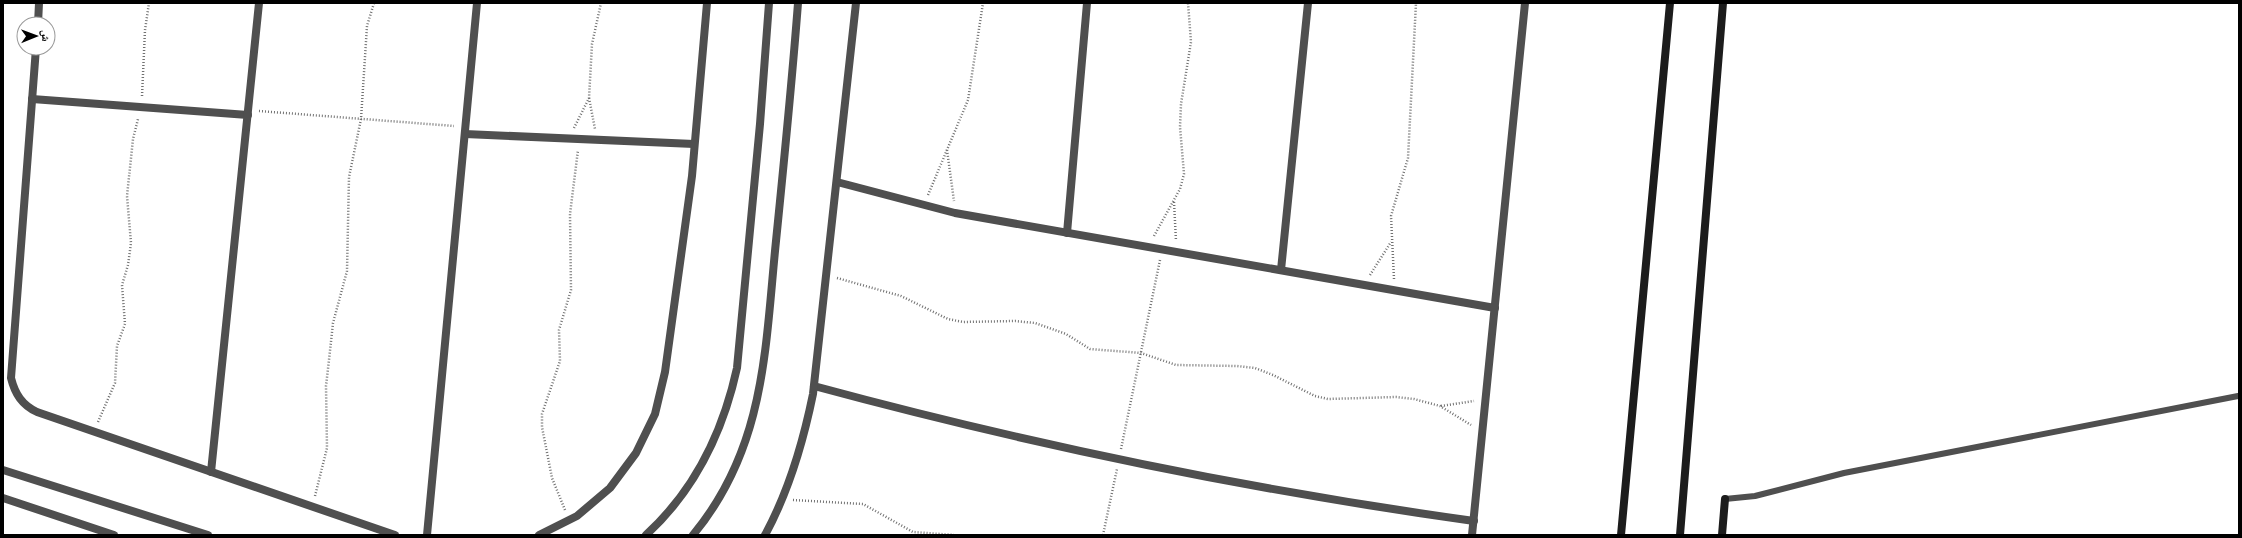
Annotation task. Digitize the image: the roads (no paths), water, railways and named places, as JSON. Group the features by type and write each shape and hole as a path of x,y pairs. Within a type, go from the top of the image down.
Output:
{"main road":[{"path":"1621,535 1670,3"},
{"path":"1680,535 1723,3"},
{"path":"1722,535 1725,499"}],"street":[{"path":"38,16 39,3"},
{"path":"211,472 259,3"},
{"path":"427,535 477,3"},
{"path":"539,535 569,520 594,503 624,471 647,434 655,414 665,372 694,144 706,3"},
{"path":"646,535 672,508 702,465 716,436 731,393 738,360 760,124 769,3"},
{"path":"693,535 714,507 739,462 748,437 759,393 788,130 798,3"},
{"path":"765,535 782,500 802,444 814,386 856,3"},
{"path":"1067,233 1087,3"},
{"path":"1281,270 1308,3"},
{"path":"1472,535 1525,3"},
{"path":"35,56 12,378 16,394 29,408 94,432 395,535"},
{"path":"32,99 141,107 249,112"},
{"path":"465,130 580,139 694,144"},
{"path":"837,182 955,213 1495,308"},
{"path":"814,386 977,429 1119,460 1307,496 1474,521"},
{"path":"3,470 208,535"},
{"path":"3,498 114,535"}],"lane":[{"path":"1725,499 1755,496 1844,473 2238,396"}]}
